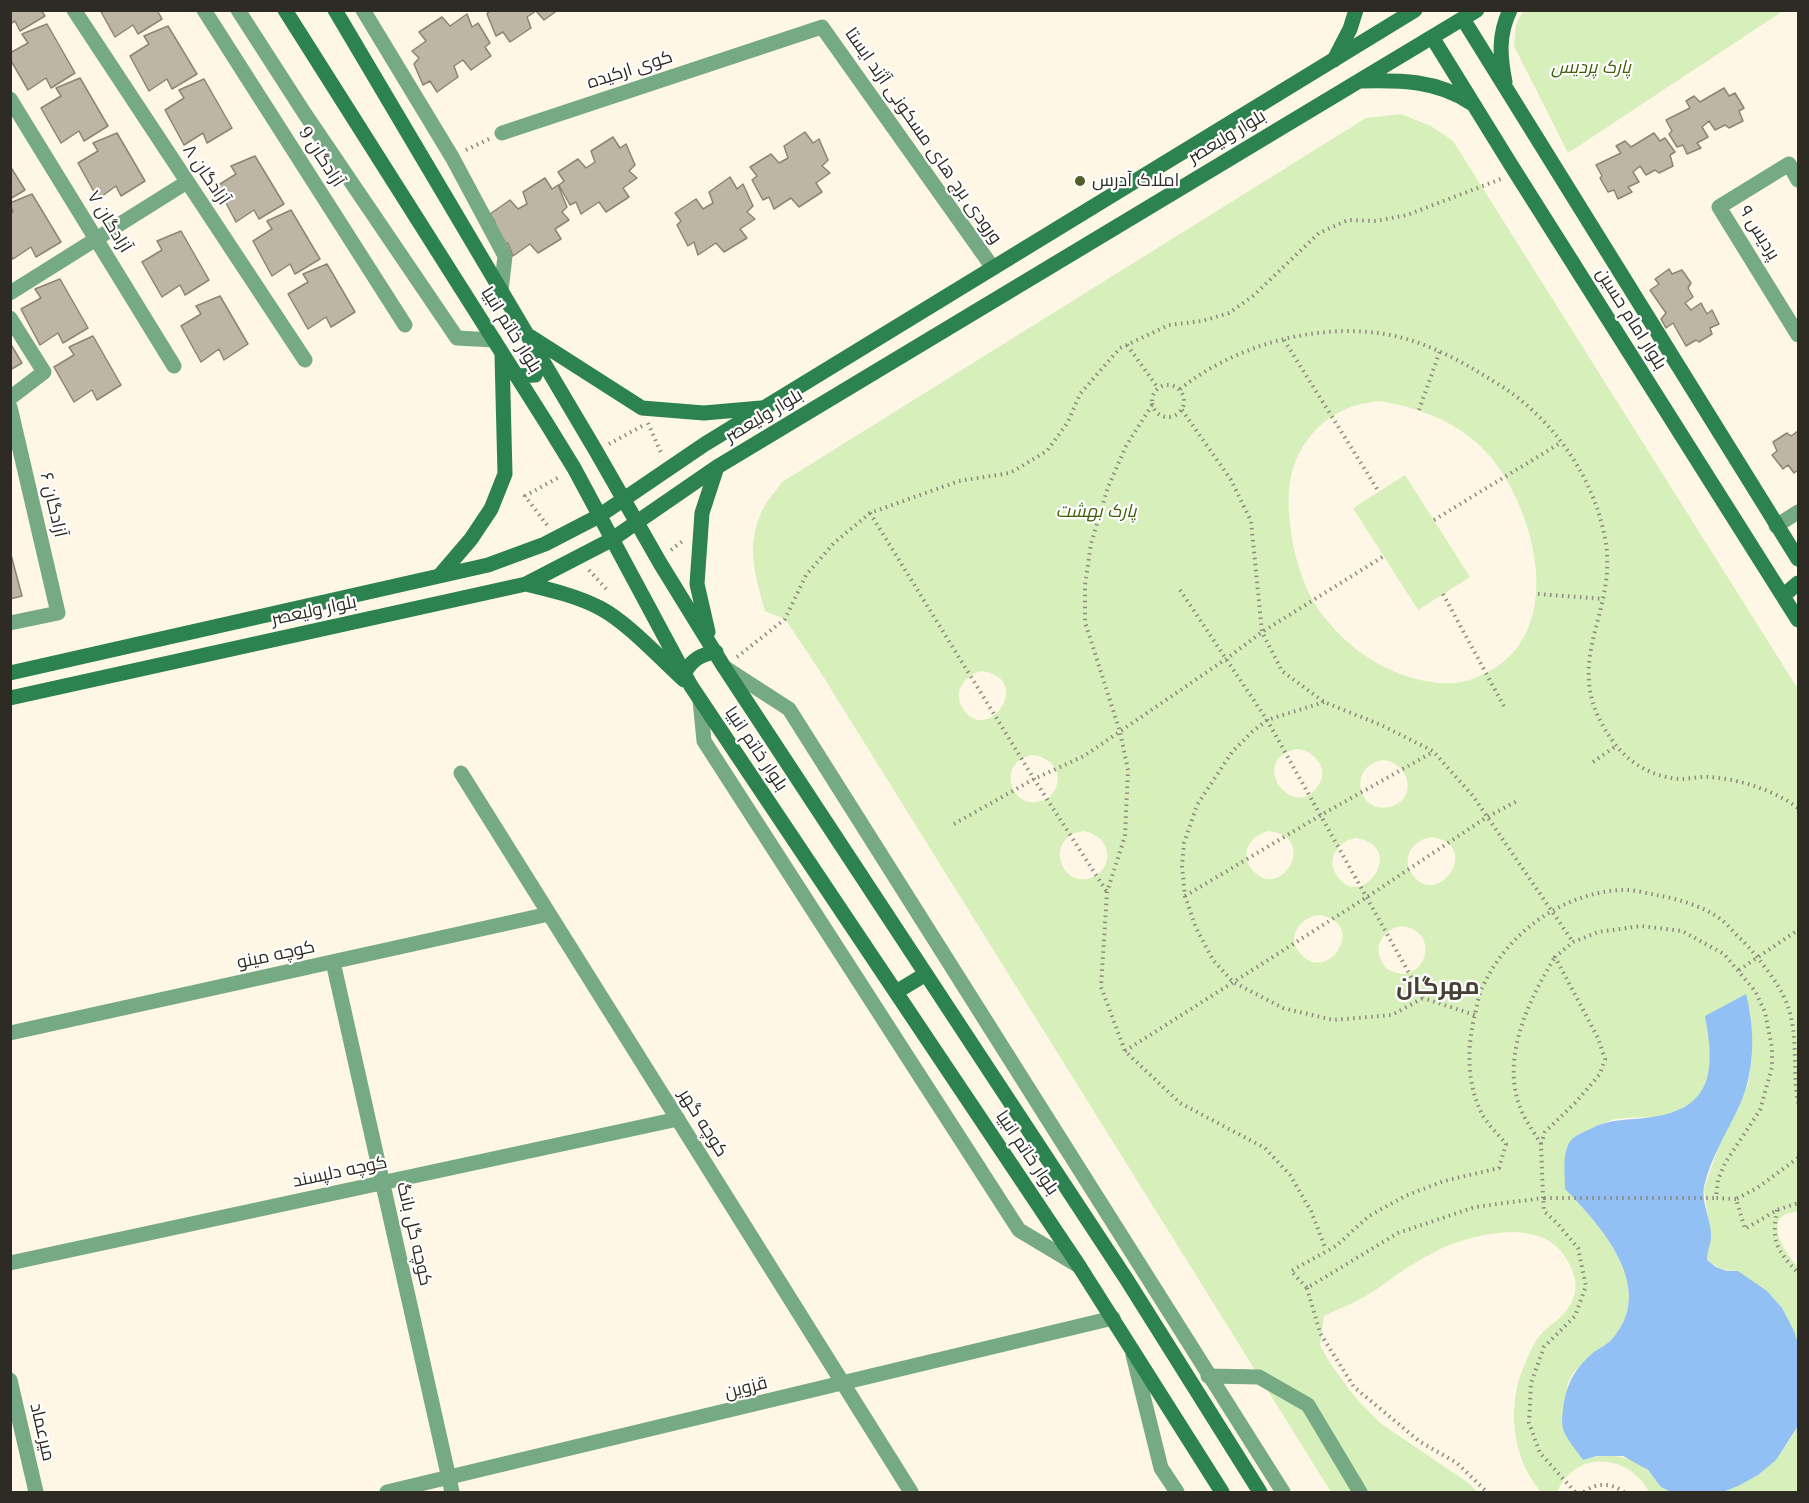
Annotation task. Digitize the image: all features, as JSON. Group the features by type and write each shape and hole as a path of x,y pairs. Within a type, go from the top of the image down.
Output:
{"main road":[{"name":"بلوار خاتم انبیا","path":"285,10 574,468 611,540 700,700 1079,1266 1222,1492"},
{"name":"بلوار خاتم انبیا","path":"335,10 542,358 660,563 724,666 1127,1280 1260,1492"},
{"path":"1334,60 1345,40 1356,10"},
{"name":"بلوار ولیعصر","path":"10,673 493,563 545,544 599,516 764,407 1415,10"},
{"name":"بلوار ولیعصر","path":"10,698 526,584 611,540 717,467 1477,10"},
{"path":"1507,91 1500,41 1510,10"},
{"name":"بلوار امام حسین","path":"1462,19 1798,559"},
{"name":"بلوار امام حسین","path":"1432,37 1798,620"},
{"path":"1358,81 1407,81 1435,86 1457,94 1475,106"},
{"path":"527,335 642,408 704,413 764,407"},
{"path":"441,574 471,539 490,509 505,474 497,346"},
{"path":"517,376 535,375 542,358"},
{"path":"688,679 691,661 714,649 697,585 702,513 717,467"},
{"path":"493,563 502,574 503,579 499,589"},
{"path":"1783,596 1798,583"},
{"path":"526,584 570,595 602,609 688,679"},
{"path":"896,992 926,974"}],"street":[{"name":"آزادگان ۸","path":"74,10 306,360"},
{"name":"آزادگان 9","path":"204,10 405,325"},
{"path":"238,10 305,114 457,338 497,346"},
{"path":"363,10 452,157 505,256 501,291"},
{"name":"کوی ارکیده","path":"502,133 822,27"},
{"name":"ورودی برج های مسکونی آژند ایستا","path":"822,27 993,268"},
{"name":"آزادگان ۷","path":"10,99 174,366"},
{"name":"پردیس ۹","path":"1798,180 1788,164 1719,207 1798,335"},
{"path":"10,293 188,182"},
{"path":"10,318 44,372 10,398"},
{"name":"آزادگان ۶","path":"10,407 58,612 10,623"},
{"path":"1776,526 1798,512"},
{"path":"724,666 789,709 1283,1492"},
{"path":"700,700 704,741 1019,1230 1079,1266"},
{"name":"کوچه گهر","path":"461,773 911,1492"},
{"name":"کوچه مینو","path":"10,1033 549,914"},
{"name":"کوچه گل بانگ","path":"333,962 450,1486"},
{"name":"کوچه دلپسند","path":"10,1263 678,1119"},
{"name":"قزوین","path":"387,1492 450,1486 843,1384 1113,1318"},
{"path":"1131,1346 1161,1468 1177,1492"},
{"path":"1208,1376 1259,1377 1308,1405 1360,1492"},
{"name":"میرعماد","path":"10,1380 36,1492"}],"path":[{"path":"452,157 502,133"},
{"path":"724,666 785,619 806,575 834,543 870,513 959,481 1010,473 1047,451 1068,422 1080,394 1120,348 1169,325 1202,321 1229,313 1253,296 1319,234 1348,220 1376,220 1407,215 1516,174"},
{"path":"1180,389 1208,370 1233,358 1284,340 1341,331 1379,333 1422,344 1478,372 1521,400 1562,442 1584,477 1592,495 1605,540 1604,599 1590,650 1588,680 1592,705 1616,746 1635,764 1656,773 1680,779 1708,777 1745,783 1790,802 1798,808"},
{"path":"1284,340 1379,492"},
{"path":"1127,345 1158,388"},
{"path":"1419,410 1440,351"},
{"path":"1152,405 1158,414 1168,417 1182,410 1185,399 1180,389 1171,384 1158,388 1152,396 1152,405 1126,446 1108,487 1091,544 1085,585 1085,622 1120,732 1128,770 1125,836 1107,892 1101,987 1125,1051 1180,1103 1265,1148 1290,1175 1311,1211 1326,1250"},
{"path":"1182,410 1231,480 1251,521 1262,632 1282,671 1323,702 1381,725 1433,751 1473,796 1573,942"},
{"path":"1434,520 1562,442"},
{"path":"870,513 1034,779 1107,892"},
{"path":"954,824 1034,779 1083,756 1262,632 1384,556"},
{"path":"1180,590 1267,720 1423,998 1475,1015"},
{"path":"1443,594 1506,710"},
{"path":"1538,594 1604,599"},
{"path":"1323,702 1267,720 1232,752 1197,805 1184,843 1182,866 1185,896 1196,928 1213,960 1233,982 1283,1008 1333,1020 1392,1015 1423,998"},
{"path":"1593,762 1616,746"},
{"path":"1185,896 1433,751"},
{"path":"1125,1051 1367,897 1487,817 1519,800"},
{"path":"1487,1492 1457,1463 1419,1441 1388,1418 1354,1387 1320,1333 1307,1288 1291,1271 1336,1246 1369,1216 1404,1196 1443,1181 1499,1168 1506,1144 1481,1114 1471,1073 1469,1040 1482,989 1496,962 1515,938 1551,911 1575,899 1622,890 1670,897 1693,905 1722,921 1758,957 1787,1003 1794,1029 1794,1081 1798,1103"},
{"path":"1541,1144 1521,1112 1513,1079 1516,1048 1524,1017 1536,988 1555,957 1573,942 1598,932 1641,926 1682,931 1724,954 1739,970 1755,991 1765,1011 1772,1048 1772,1067 1760,1110 1725,1162 1718,1180 1716,1198"},
{"path":"1739,970 1798,930"},
{"path":"1555,957 1598,1038 1605,1059 1600,1074 1576,1102 1545,1132 1541,1144 1544,1211 1578,1248 1586,1286 1575,1316 1544,1347 1530,1383 1529,1423 1540,1453 1575,1492"},
{"path":"1307,1288 1398,1233 1475,1207 1562,1197 1737,1199 1757,1188 1798,1158"},
{"path":"1737,1199 1745,1228 1777,1210 1798,1203"},
{"path":"1777,1210 1773,1234 1785,1259 1798,1273"},
{"path":"1584,1492 1604,1484 1614,1486 1624,1492"}],"green space":[{"name":"پارک پردیس","path":"1523,10 1783,11 1568,153 1514,46 1516,24"},
{"name":"پارک بهشت","path":"1401,114 1431,126 1453,141 1798,689 1798,1211 1784,1215 1777,1227 1781,1242 1798,1267 1798,1344 1795,1333 1738,1271 1721,1268 1707,1260 1707,1247 1711,1239 1704,1189 1722,1137 1738,1110 1748,1084 1752,1060 1750,1010 1706,1016 1710,1046 1708,1076 1695,1100 1683,1109 1661,1116 1616,1119 1577,1135 1565,1189 1594,1220 1619,1258 1627,1279 1629,1299 1625,1319 1612,1339 1579,1367 1569,1380 1567,1392 1583,1460 1600,1456 1624,1458 1647,1470 1671,1492 1649,1492 1640,1479 1629,1470 1616,1464 1603,1462 1589,1463 1577,1469 1566,1478 1557,1492 1541,1492 1531,1477 1517,1445 1514,1428 1516,1393 1520,1376 1534,1345 1543,1332 1567,1310 1575,1294 1576,1284 1570,1265 1558,1248 1546,1239 1516,1232 1484,1235 1455,1243 1405,1269 1364,1297 1324,1316 1320,1345 1354,1396 1380,1423 1470,1484 1477,1492 1331,1492 819,670 785,619 765,611 755,572 754,535 765,506 782,482 1366,118","holes":["1380,401 1425,412 1452,425 1465,433 1488,454 1506,479 1521,509 1531,542 1536,575 1534,607 1524,637 1505,661 1475,678 1460,682 1437,683 1400,674 1376,662 1354,647 1334,628 1319,611 1309,594 1299,567 1291,532 1289,487 1296,459 1303,446 1320,426 1343,410 1360,404","982,671 997,676 1005,686 1006,696 1002,707 994,715 984,720 973,718 960,703 959,691 970,676","1297,749 1304,750 1319,762 1321,780 1308,795 1297,797 1287,793 1279,785 1275,775 1275,764 1282,755","1033,755 1044,758 1053,765 1058,775 1054,791 1044,800 1033,802 1024,800 1016,794 1012,785 1013,767 1021,760","1383,760 1400,768 1405,775 1407,790 1404,798 1398,803 1389,807 1378,807 1364,797 1361,779 1364,771 1372,764","1083,831 1094,834 1102,842 1107,857 1105,866 1099,873 1082,879 1073,877 1065,870 1060,852 1063,843 1070,836","1269,831 1285,836 1292,845 1293,856 1290,866 1282,875 1272,879 1261,877 1251,868 1246,856 1253,840","1431,837 1446,842 1454,851 1455,862 1451,872 1443,880 1433,885 1422,883 1409,868 1408,856 1419,842","1355,838 1371,843 1378,853 1380,863 1376,874 1368,882 1358,887 1347,885 1337,876 1332,863 1339,847","1318,915 1334,920 1341,929 1342,939 1338,950 1331,958 1321,962 1310,961 1299,952 1294,940 1295,934 1306,920","1401,926 1414,930 1422,937 1425,945 1425,955 1421,964 1405,974 1388,969 1379,954 1380,943 1386,934"]},
{"path":"1405,475 1470,577 1418,610 1353,508"},
{"path":"1798,1426 1798,1492 1723,1492 1758,1474 1783,1449"}],"water":[{"path":"1746,994 1752,1038 1750,1069 1743,1097 1714,1157 1704,1187 1703,1193 1711,1231 1707,1260 1727,1271 1738,1271 1767,1291 1782,1308 1798,1344 1798,1426 1776,1460 1758,1475 1738,1486 1723,1492 1671,1492 1661,1487 1648,1470 1623,1456 1597,1456 1583,1460 1563,1429 1564,1402 1571,1380 1588,1357 1612,1339 1625,1319 1629,1299 1627,1279 1619,1258 1594,1220 1565,1189 1565,1154 1569,1143 1574,1138 1598,1125 1611,1121 1667,1114 1684,1107 1696,1098 1704,1086 1709,1071 1710,1055 1705,1016"}],"building":[{"path":"10,10 41,10 45,16 20,31 15,21 10,24"},
{"path":"100,10 157,10 162,19 138,34 133,25 115,37"},
{"path":"490,10 558,10 544,20 536,11 527,17 531,28 510,42 503,32 496,36 487,14"},
{"path":"467,14 472,27 478,23 490,43 485,47 491,56 471,70 463,60 454,66 458,77 437,92 430,81 423,85 414,64 419,58 412,51 426,41 419,32 442,17 450,26"},
{"path":"47,24 75,73 51,88 46,78 28,90 10,59 10,53 28,43 22,34"},
{"path":"168,26 197,74 172,89 167,79 149,91 130,56 149,44 144,36"},
{"path":"80,78 108,126 84,141 79,131 61,143 41,108 61,96 56,88"},
{"path":"204,79 232,128 207,143 203,133 184,145 165,110 184,98 179,90"},
{"path":"1724,88 1729,96 1735,93 1744,108 1739,111 1743,121 1729,128 1725,125 1715,130 1709,121 1702,127 1708,137 1697,143 1701,148 1687,154 1683,145 1677,147 1669,134 1672,131 1666,120 1690,108 1686,101 1694,96 1700,102"},
{"path":"805,132 813,143 819,139 828,160 822,166 830,173 816,183 822,192 799,207 791,198 774,209 769,197 763,200 752,180 757,176 750,167 771,154 779,163 788,158 784,146"},
{"path":"117,133 145,181 121,196 116,186 98,199 78,163 98,151 93,143"},
{"path":"1654,133 1660,141 1665,138 1675,152 1670,155 1673,166 1659,173 1655,170 1646,175 1640,166 1633,172 1639,182 1628,187 1632,192 1618,199 1614,190 1608,192 1596,165 1621,153 1616,146 1625,141 1631,147"},
{"path":"613,137 620,148 626,144 635,165 629,171 637,178 623,188 629,197 606,212 599,202 581,214 576,202 570,205 559,185 564,181 558,172 578,159 586,168 595,162 591,151"},
{"path":"255,156 284,204 259,219 254,210 236,222 217,186 236,174 231,166"},
{"path":"10,166 25,190 10,199"},
{"path":"730,177 737,189 743,184 753,206 747,212 755,219 740,229 747,238 724,252 716,243 698,255 694,242 688,246 677,225 681,221 675,213 696,199 703,209 713,203 709,192"},
{"path":"545,178 552,189 558,185 567,207 562,212 569,220 555,229 561,239 538,253 530,244 513,256 508,243 502,246 491,226 495,222 490,214 510,200 518,209 527,204 523,192"},
{"path":"32,194 61,242 36,257 31,247 13,259 10,255 10,214 13,212 10,203"},
{"path":"291,210 320,259 295,274 290,264 272,276 253,241 272,229 267,221"},
{"path":"181,231 209,280 185,295 180,285 162,297 142,262 162,250 157,241"},
{"path":"327,264 355,312 331,327 326,317 308,329 288,294 308,282 303,274"},
{"path":"1669,269 1672,274 1682,270 1691,283 1688,288 1693,297 1685,303 1691,310 1701,303 1707,314 1712,310 1719,324 1710,328 1712,334 1699,342 1696,340 1686,346 1673,323 1666,328 1661,319 1666,313 1650,290 1659,284 1655,279"},
{"path":"60,279 88,328 63,343 58,333 40,345 21,309 41,298 35,289"},
{"path":"220,296 248,344 224,360 219,349 201,362 181,326 201,314 196,306"},
{"path":"93,336 121,385 97,400 92,390 74,402 54,367 74,355 69,347"},
{"path":"10,343 22,363 10,370"},
{"path":"1798,431 1798,470 1794,473 1788,465 1783,469 1772,455 1777,451 1773,442 1787,433 1791,436"},
{"path":"10,551 22,596 10,599"}],"place":[{"name":"املاک آدرس","path":"1080,181"}],"district":[{"name":"مهرگان","path":"1438,987"}]}
